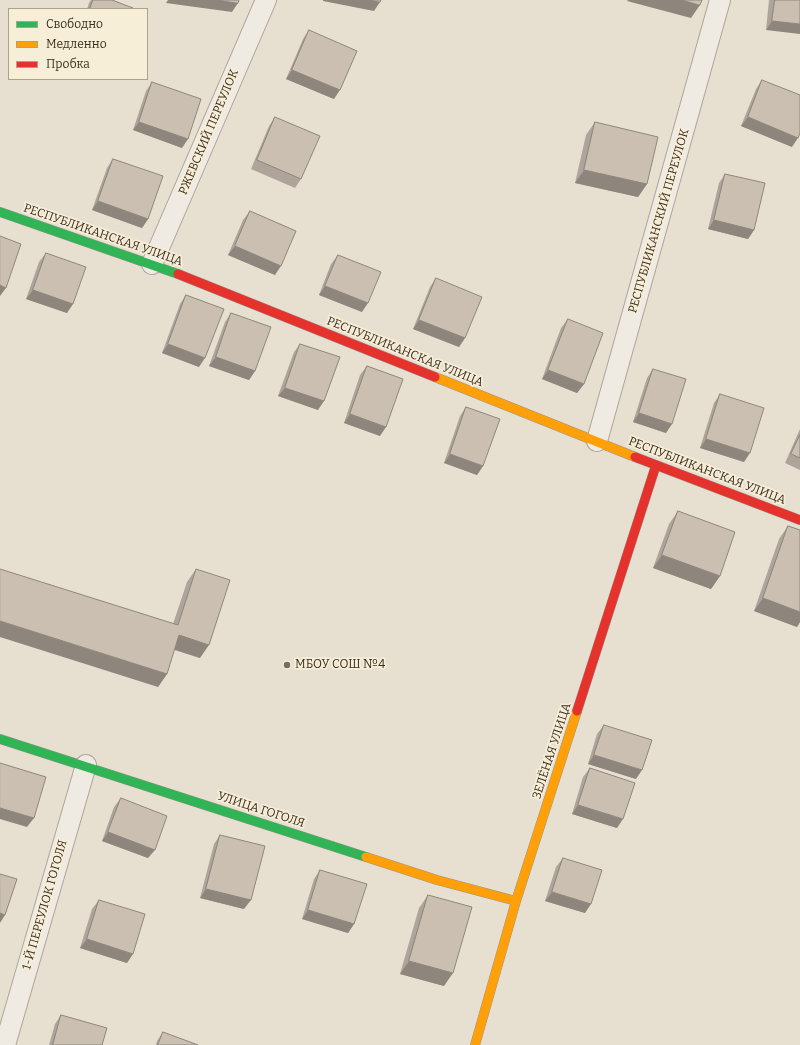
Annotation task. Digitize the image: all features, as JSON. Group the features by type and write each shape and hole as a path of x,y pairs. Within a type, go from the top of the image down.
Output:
{"street":[{"name":"РЖЕВСКИЙ ПЕРЕУЛОК","path":"152,264 266,0"},
{"name":"РЕСПУБЛИКАНСКИЙ ПЕРЕУЛОК","path":"597,441 720,0"},
{"name":"РЕСПУБЛИКАНСКАЯ УЛИЦА","path":"0,212 152,264 656,465 800,520"},
{"name":"ЗЕЛЁНАЯ УЛИЦА","path":"475,1045 516,901 656,465"},
{"name":"УЛИЦА ГОГОЛЯ","path":"0,739 86,765 437,880 516,901"},
{"name":"1-Й ПЕРЕУЛОК ГОГОЛЯ","path":"5,1045 86,765"}],"building":[{"path":"93,0 112,0 133,8 90,8"},
{"path":"217,0 239,0 238,3"},
{"path":"370,0 381,0 380,2"},
{"path":"682,0 702,0 700,5"},
{"path":"775,0 800,0 800,24 772,21"},
{"path":"309,30 357,51 340,90 292,70"},
{"path":"762,80 800,95 800,133 798,138 748,117"},
{"path":"152,82 201,99 188,139 139,122"},
{"path":"275,117 320,136 301,179 257,160"},
{"path":"595,122 658,137 647,184 584,170"},
{"path":"113,159 163,176 148,219 98,201"},
{"path":"725,174 765,183 754,230 714,220"},
{"path":"250,211 296,231 281,266 235,246"},
{"path":"0,236 21,244 6,288 0,285"},
{"path":"46,253 86,267 73,304 33,290"},
{"path":"338,255 381,272 368,303 325,286"},
{"path":"436,278 482,297 465,338 419,320"},
{"path":"186,295 224,309 205,358 168,344"},
{"path":"231,313 271,327 255,371 216,357"},
{"path":"568,319 603,333 584,384 548,370"},
{"path":"300,344 340,357 324,401 285,388"},
{"path":"367,366 403,379 386,427 350,414"},
{"path":"653,369 686,379 672,424 639,413"},
{"path":"720,394 764,408 750,453 706,439"},
{"path":"466,407 500,419 483,466 450,454"},
{"path":"800,435 800,458 791,454"},
{"path":"678,511 735,532 720,576 662,555"},
{"path":"788,526 800,530 800,612 763,598"},
{"path":"0,569 178,625 196,569 230,580 209,645 179,635 167,674 0,621"},
{"path":"604,725 652,740 642,770 594,755"},
{"path":"0,763 46,777 34,818 0,808"},
{"path":"590,768 635,783 623,819 578,805"},
{"path":"121,798 167,816 155,850 108,832"},
{"path":"220,835 265,846 251,900 206,889"},
{"path":"563,858 602,870 591,904 552,892"},
{"path":"320,870 367,884 354,924 308,910"},
{"path":"0,874 17,879 5,915 0,913"},
{"path":"428,895 472,907 453,973 409,961"},
{"path":"99,900 145,914 133,954 87,939"},
{"path":"61,1015 107,1028 102,1045 53,1045"},
{"path":"163,1032 198,1045 158,1045"}],"traffic: fast":[{"path":"0,212 178,274"},
{"path":"0,739 366,857"}],"traffic: slow":[{"path":"435,377 635,457"},
{"path":"475,1045 516,901 577,711"},
{"path":"366,857 437,880 516,901"}],"traffic: jam":[{"path":"178,274 435,377"},
{"path":"635,457 800,520"},
{"path":"577,711 656,465"}],"place":[{"name":"МБОУ СОШ №4","path":"287,665"}]}
